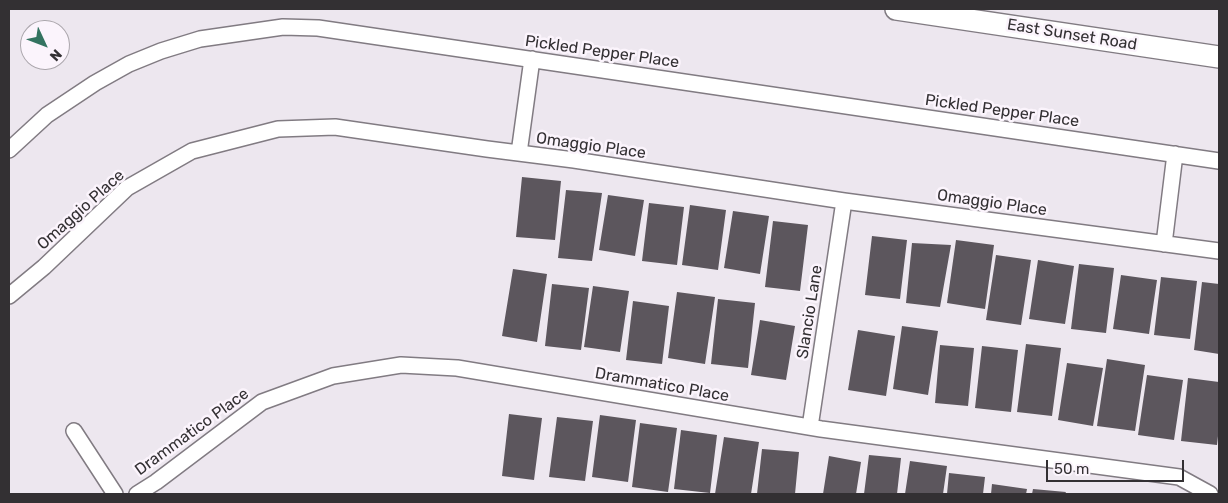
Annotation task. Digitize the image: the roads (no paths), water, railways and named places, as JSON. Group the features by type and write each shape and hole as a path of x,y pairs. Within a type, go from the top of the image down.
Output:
{"main road":[{"name":"East Sunset Road","path":"896,9 1219,57"}],"street":[{"name":"Pickled Pepper Place","path":"9,150 47,115 95,83 129,64 161,51 200,39 283,27 318,28 1219,161"},
{"path":"519,153 532,59"},
{"name":"Omaggio Place","path":"10,292 44,267 128,188 192,151 278,129 334,128 574,160 844,201 1219,251"},
{"path":"1164,244 1175,154"},
{"name":"Slancio Lane","path":"810,427 844,201"},
{"name":"Drammatico Place","path":"137,494 156,482 262,402 333,376 402,365 457,368 810,427 1179,478 1210,494"},
{"path":"74,431 115,494"}]}
